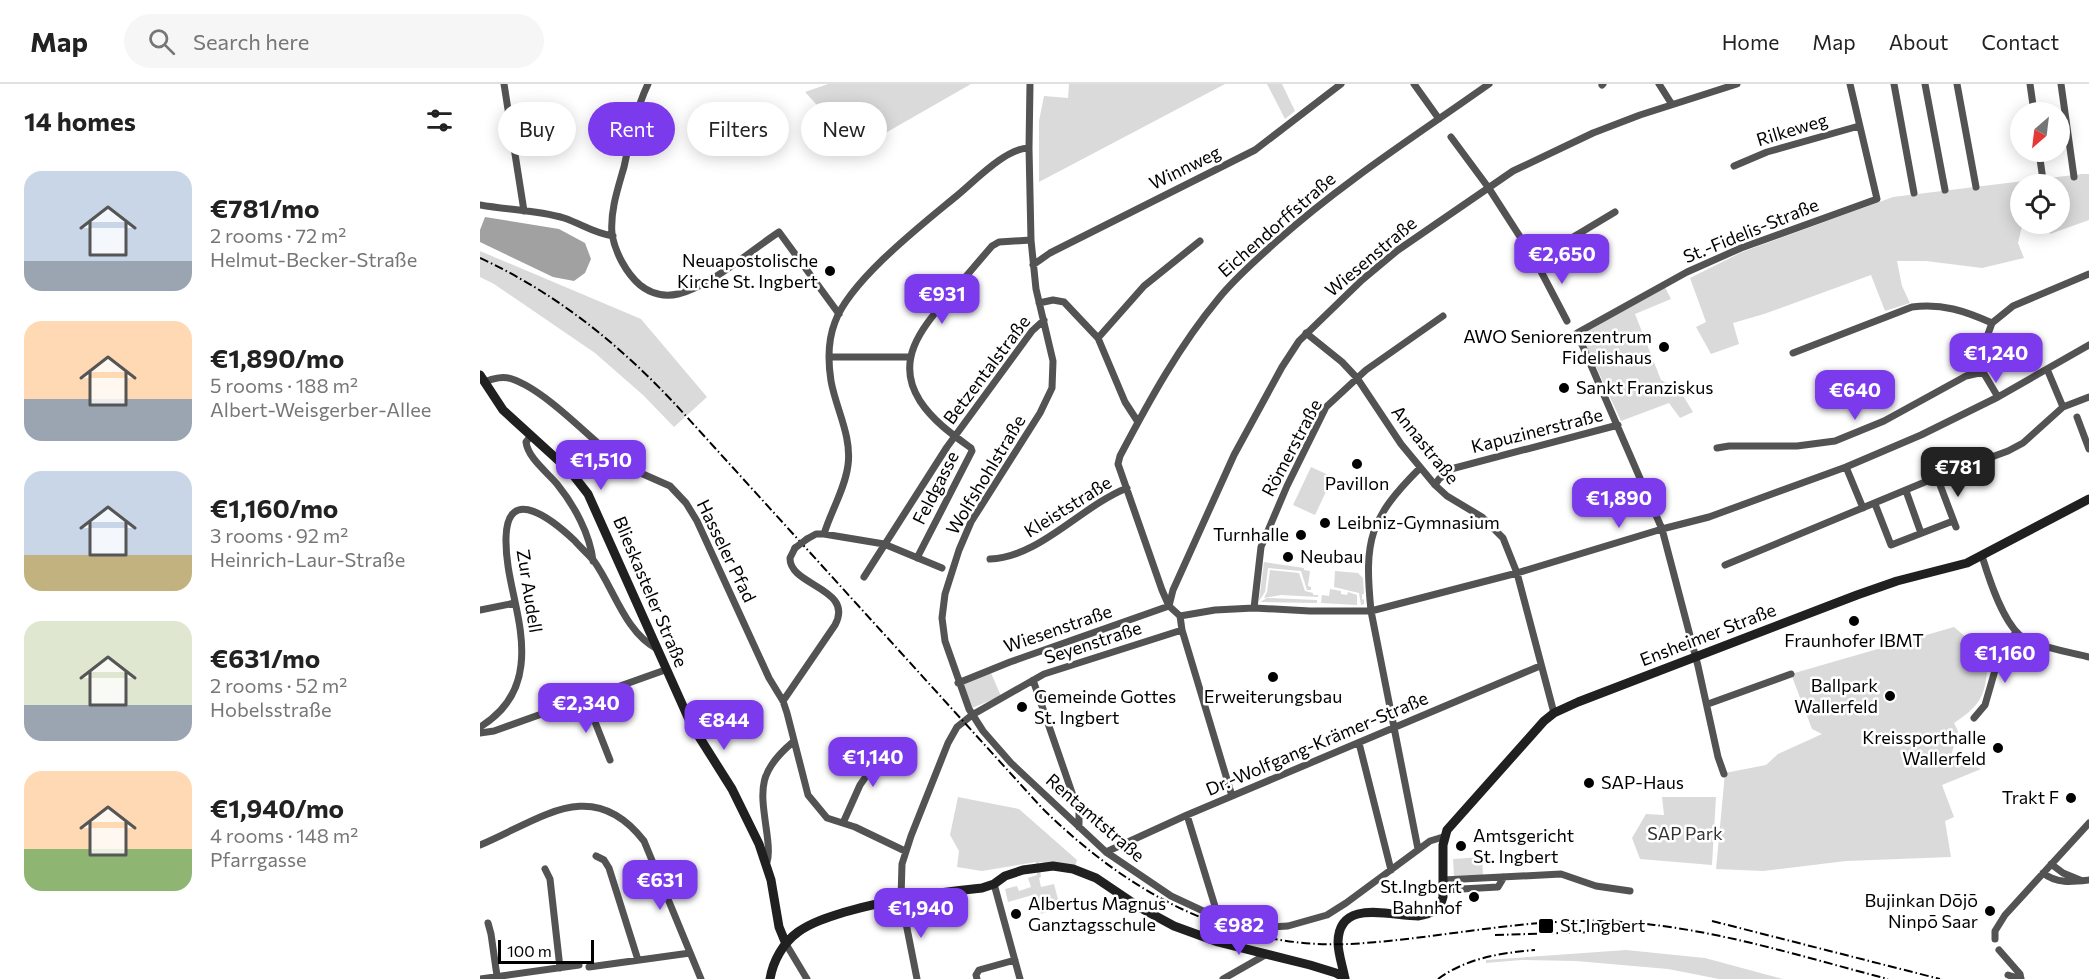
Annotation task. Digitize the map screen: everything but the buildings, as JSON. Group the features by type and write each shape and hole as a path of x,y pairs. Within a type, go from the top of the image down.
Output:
{"main road":[{"name":"Blieskasteler Straße","path":"482,378 503,410 570,471 588,494 691,724 732,789 766,862 779,927 786,944"},
{"name":"Ensheimer Straße","path":"1443,837 1451,824 1544,721 1554,713 1898,581 1956,567 1982,556 2089,499"},
{"path":"1345,979 1338,942 1342,928 1353,914 1364,912 1418,916 1432,913 1441,904 1444,885 1443,837"},
{"path":"770,979 776,959 786,944 797,933 821,920 901,898 982,888 1023,870 1053,866 1072,869 1096,878 1139,907 1174,926 1218,942 1333,972 1345,979"}],"street":[{"path":"504,84 524,211"},
{"path":"648,84 643,94 613,210 613,236 628,273 645,289 665,295 677,294 704,284 779,232 839,314"},
{"name":"Betzentalstraße","path":"864,578 955,436 1032,331 1044,320 1039,303 1031,240 1030,84"},
{"name":"Winnweg","path":"1033,265 1050,253 1255,150 1341,84"},
{"path":"1414,84 1439,119"},
{"name":"Eichendorffstraße","path":"1169,606 1118,464 1138,422 1186,341 1220,296 1307,214 1337,190 1489,84"},
{"path":"1659,84 1671,104"},
{"name":"Wiesenstraße","path":"958,683 1010,662 1169,606 1173,590 1234,455 1282,367 1306,333 1362,280 1398,250 1488,187 1542,156 1593,133 1671,104 1737,84"},
{"path":"1850,84 1859,126"},
{"path":"1894,84 1914,193"},
{"path":"1925,84 1945,190"},
{"path":"1957,84 1976,187"},
{"path":"2030,84 2033,102"},
{"path":"2061,84 2074,177"},
{"name":"Rilkeweg","path":"1734,166 1767,152 1859,126"},
{"name":"St.-Fidelis-Straße","path":"1618,425 1577,333 1687,272 1741,248 1877,199 1859,126"},
{"path":"1451,137 1488,187 1535,260 1568,321"},
{"path":"824,534 845,480 849,454 831,380 829,357 832,331 839,314 849,298 873,270 915,230 1005,156 1020,148 1029,148"},
{"path":"480,205 566,219 595,232 613,236"},
{"path":"1535,260 1615,212"},
{"path":"955,436 930,414 912,383 911,357 916,340 926,324 992,246 999,242 1031,240"},
{"path":"1098,338 1144,286 1200,242"},
{"path":"1998,398 1983,372 1984,345 1992,323 2013,306 2089,274"},
{"path":"1039,303 1053,300 1064,302 1098,338 1125,402 1138,422"},
{"path":"1793,353 1912,307 1925,305 1950,307 1992,323"},
{"name":"Römerstraße","path":"1254,608 1261,547 1272,519 1326,407 1366,370 1443,316"},
{"name":"Wolfshohlstraße","path":"972,715 958,683 943,630 945,594 971,522 1040,413 1052,388 1053,361 1044,320"},
{"name":"Annastraße","path":"1306,333 1342,362 1357,378 1385,422 1435,485 1447,496 1482,517 1503,538 1517,573 1554,713"},
{"path":"1180,616 1215,610 1254,608 1371,611 1517,573 1740,507 1846,467 1921,435 1998,398 2089,345"},
{"path":"829,357 911,357"},
{"path":"2047,369 2063,406"},
{"path":"1717,448 1797,446 1835,441 1884,421 1971,374 1983,372"},
{"name":"Hasseler Pfad","path":"482,378 513,379 528,387 559,408 617,460 627,467 670,486 678,493 697,521 769,678 783,701 808,795 827,818 905,851"},
{"path":"1725,565 2023,443 2063,406 2089,397"},
{"path":"2077,417 2089,449"},
{"path":"1618,425 1662,529 1724,774"},
{"name":"Kapuzinerstraße","path":"1435,485 1451,469 1618,425"},
{"name":"Feldgasse","path":"917,558 972,451 955,436"},
{"path":"530,437 526,442 527,448 559,486 578,517 590,544 593,561"},
{"path":"1846,467 1863,508"},
{"path":"1418,849 1371,611 1367,571 1374,528 1392,497 1420,468"},
{"path":"1875,504 1891,544 1954,524 1937,477"},
{"name":"Kleiststraße","path":"990,559 1008,557 1032,548 1098,502 1127,488"},
{"path":"1906,491 1921,533"},
{"name":"Zur Audell","path":"480,727 502,710 519,678 521,640 506,539 508,521 518,510 532,510 552,521 567,534 593,561 639,635 657,649"},
{"path":"783,701 835,625 840,614 836,601 793,568 790,558 795,548 816,534 824,534 884,544 942,568"},
{"path":"1982,556 2004,613 2016,632 2027,640 2089,657"},
{"path":"480,610 515,603"},
{"path":"1169,606 1180,616 1182,630 1232,796"},
{"name":"Seyenstraße","path":"917,979 901,898 901,873 905,851 952,734 957,727 972,715 1058,668 1182,630"},
{"path":"1974,718 1985,705 2000,653 2016,632"},
{"name":"Dr.-Wolfgang-Krämer-Straße","path":"1106,852 1187,815 1540,666"},
{"path":"480,733 494,731 665,670"},
{"path":"1707,704 1791,674"},
{"path":"1033,680 1079,813 1079,827"},
{"path":"586,699 610,760"},
{"name":"Rentamtstraße","path":"972,715 994,745 1011,763 1106,852 1171,896 1218,916 1253,926 1301,924 1316,919 1338,908 1430,841 1443,837"},
{"path":"766,862 769,849 762,795 763,782 772,764 793,741"},
{"path":"1359,743 1391,870"},
{"path":"843,823 860,785 888,745"},
{"path":"480,845 556,811 582,805 609,811 620,817 634,828 644,841 701,979"},
{"path":"1187,815 1218,916"},
{"path":"1995,939 1995,931 2005,915 2089,823"},
{"path":"596,856 603,860 609,868 638,960"},
{"path":"2051,864 2073,879 2087,881"},
{"path":"545,869 550,879 560,968"},
{"path":"2043,873 2056,881 2073,883 2087,881"},
{"path":"1444,885 1504,877 1561,874 1596,886 1630,891"},
{"path":"1444,885 1498,887 1504,877"},
{"path":"993,884 1020,979"},
{"path":"488,923 497,976"},
{"name":"Blieskasteler Straße","path":"786,944 807,979"},
{"path":"1999,950 2020,974 2021,979"},
{"path":"589,967 690,953"},
{"path":"1223,979 1267,954"},
{"path":"977,979 976,975 979,970 1015,960"},
{"path":"480,979 579,965"},
{"path":"2008,975 2021,979"}],"green space":[{"path":"828,84 971,84 887,132 887,102 814,102 805,92"},
{"path":"1069,84 1225,84 1039,182 1039,121 1044,96 1068,98"},
{"path":"1267,84 1282,84 1295,111 1285,119"},
{"path":"2089,174 2089,220 2070,227 2070,175"},
{"path":"2010,183 2010,234 2020,234 2018,243 2024,258 1982,268 1926,261 1897,261 1902,286 1910,303 1885,311 1871,275 1733,323 1739,344 1711,354 1696,327 1706,322 1690,278 1742,252 1893,197"},
{"path":"480,251 641,319 707,397 674,427 643,395 595,353 494,284 480,277"},
{"path":"1664,285 1671,299 1635,314 1661,380 1679,389 1693,412 1680,418 1669,403 1621,421 1581,334"},
{"path":"1311,467 1333,477 1315,515 1293,505"},
{"path":"1264,562 1310,571 1308,586 1311,590 1307,590 1301,571 1268,568 1265,592 1259,601"},
{"path":"1270,570 1299,573 1305,591 1318,595 1318,597 1281,595 1264,598"},
{"path":"1335,571 1358,573 1363,578 1362,599 1364,604 1361,605 1359,593 1334,587"},
{"path":"1330,589 1341,591 1341,594 1347,595 1348,592 1357,595 1357,605 1321,603 1322,595 1329,596"},
{"path":"1267,598 1317,600 1317,603 1260,602"},
{"path":"1954,627 1988,656 1982,695 1972,709 1954,723 1958,731 1951,756 1981,769 1942,785 1954,817 1945,821 1951,857 1846,861 1763,871 1716,869 1725,773 1766,765 1778,754 1822,734 1812,729 1791,674"},
{"path":"991,673 1001,696 972,708 962,684"},
{"path":"958,797 1019,809 1077,860 1075,867 1039,862 1041,887 1054,884 1060,907 1041,914 1036,894 1008,902 1005,889 1017,886 1019,891 1031,887 1028,878 1037,875 1036,862 982,871 957,867 959,851 950,835"},
{"name":"SAP Park","path":"1662,797 1716,797 1712,865 1640,859 1632,838 1646,814 1664,815"},
{"path":"1482,857 1483,875 1454,876 1453,859"},
{"path":"1626,950 1705,958 1783,979 1719,979 1668,969 1576,961 1521,960 1486,963 1486,960"}],"shaded area":[{"path":"485,217 559,229 585,243 591,259 585,273 574,281 553,277 480,242 480,230"}],"railway":[{"path":"480,258 535,287 585,322 632,361 676,405 1042,808 1076,839 1149,892 1189,912 1230,928 1273,939 1318,944 1365,943 1544,923 1574,921 1640,923 1748,942 1888,979"},
{"path":"1712,921 1940,979"},
{"path":"1495,935 1627,931"},
{"path":"1438,979 1472,961 1535,950"}],"place":[{"name":"Neuapostolische Kirche St. Ingbert","path":"830,271"},
{"name":"AWO Seniorenzentrum Fidelishaus","path":"1664,347"},
{"name":"Sankt Franziskus","path":"1564,388"},
{"name":"Pavillon","path":"1357,464"},
{"name":"Leibniz-Gymnasium","path":"1325,523"},
{"name":"Turnhalle","path":"1301,535"},
{"name":"Neubau","path":"1288,557"},
{"name":"Fraunhofer IBMT","path":"1854,621"},
{"name":"Erweiterungsbau","path":"1273,677"},
{"name":"Ballpark Wallerfeld","path":"1890,696"},
{"name":"Gemeinde Gottes St. Ingbert","path":"1022,707"},
{"name":"Kreissporthalle Wallerfeld","path":"1998,748"},
{"name":"SAP-Haus","path":"1589,783"},
{"name":"Trakt F","path":"2071,798"},
{"name":"Amtsgericht St. Ingbert","path":"1461,846"},
{"name":"St.Ingbert Bahnhof","path":"1474,897"},
{"name":"Bujinkan Dōjō Ninpō Saar","path":"1990,911"},
{"name":"Albertus Magnus Ganztagsschule","path":"1016,914"},
{"name":"St. Ingbert","path":"1546,926"}]}
